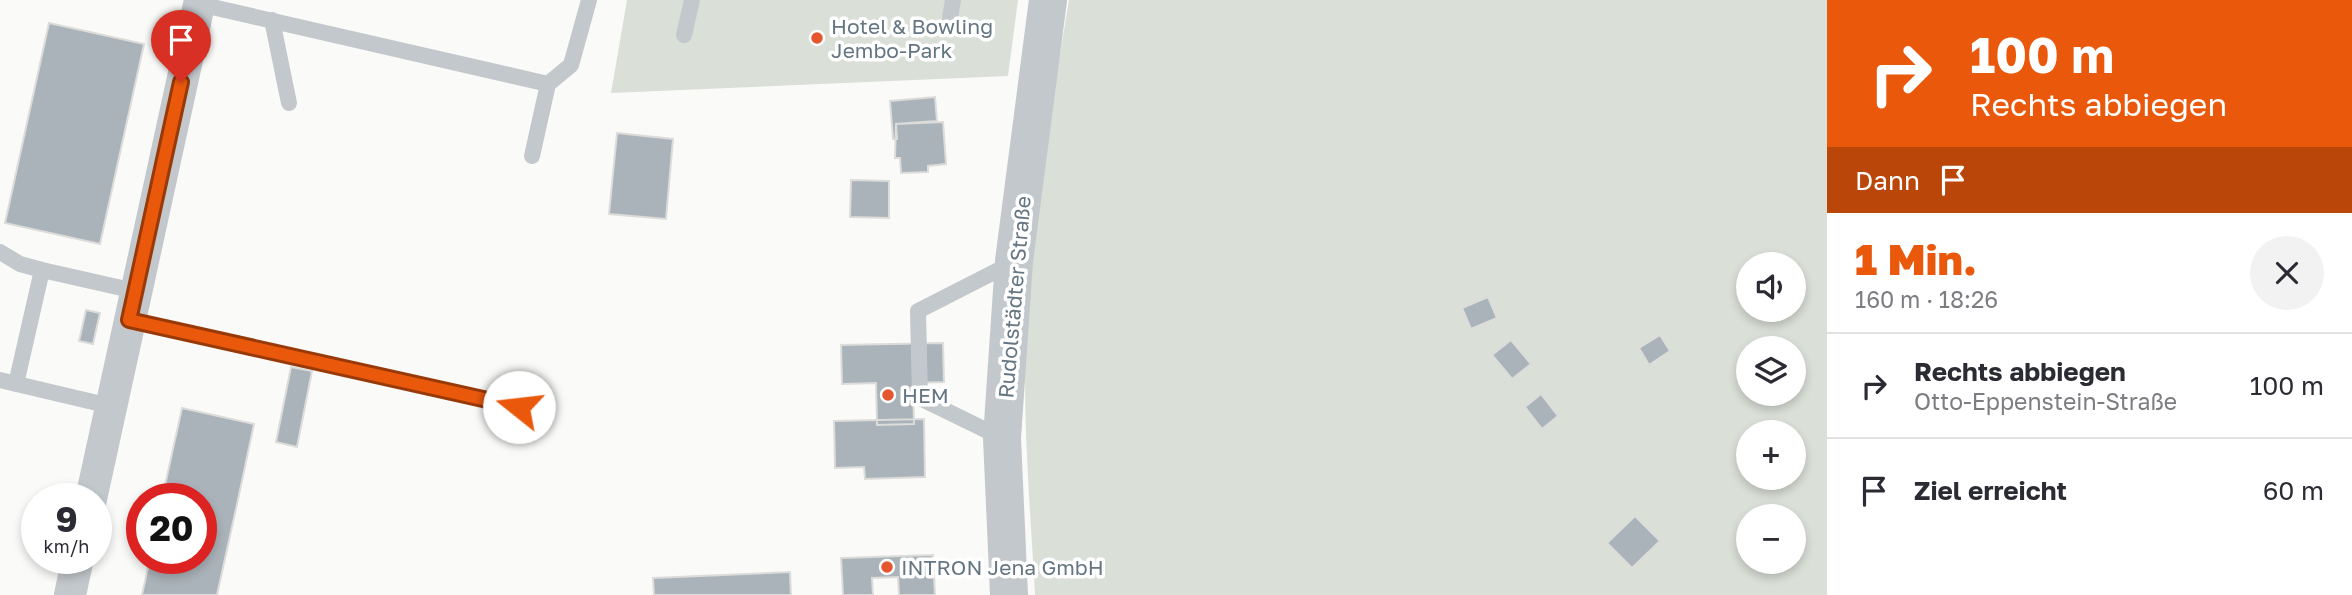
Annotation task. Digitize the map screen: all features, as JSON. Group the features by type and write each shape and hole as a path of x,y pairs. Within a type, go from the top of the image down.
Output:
{"street":[{"name":"Rudolstädter Straße","path":"1009,595 1002,439 1014,261 1048,0"},
{"path":"94,483 199,2"},
{"path":"70,595 75,574"}],"lane":[{"path":"532,156 548,84 571,65 589,0"},
{"path":"684,35 692,0"},
{"path":"950,18 953,0"},
{"path":"199,2 548,84"},
{"path":"272,20 289,103"},
{"path":"0,251 20,264 42,270 132,306 519,407"},
{"path":"1002,439 920,398 918,311 1014,261"},
{"path":"42,270 8,382 110,406"}],"shaded area":[{"name":"Hotel & Bowling Jembo-Park","path":"627,0 1018,0 1008,76 611,93"},
{"path":"1069,0 1827,0 1827,595 1035,595 1025,348 1030,273 1050,117"}],"building":[{"path":"49,23 144,44 100,244 5,223"},
{"path":"935,97 937,121 896,124 897,139 893,139 890,101"},
{"path":"943,122 946,164 928,166 928,172 901,173 900,158 895,158 896,124"},
{"path":"617,133 673,139 666,219 609,214"},
{"path":"851,180 889,181 889,218 850,217"},
{"path":"1488,297 1497,318 1471,329 1462,308"},
{"path":"86,310 100,313 93,344 79,341"},
{"path":"1660,335 1670,351 1649,365 1639,348"},
{"path":"1511,340 1531,364 1512,379 1492,355"},
{"path":"943,343 944,382 913,383 914,424 877,425 876,383 842,384 841,345"},
{"path":"291,367 312,371 297,447 276,442"},
{"path":"1541,394 1558,416 1542,429 1525,407"},
{"path":"182,408 254,424 217,595 142,595 147,574 217,574 217,483 166,483"},
{"path":"924,419 925,477 865,479 864,467 835,468 834,421"},
{"path":"1635,516 1660,541 1632,568 1607,543"},
{"name":"INTRON Jena GmbH","path":"933,555 935,595 899,595 898,577 872,578 873,595 843,595 841,558"},
{"path":"790,572 791,595 654,595 653,578"}],"place":[{"name":"Hotel & Bowling Jembo-Park","path":"817,38"},
{"name":"HEM","path":"888,395"},
{"name":"INTRON Jena GmbH","path":"887,567"}],"route":[{"path":"181,82 129,320 503,401 519,407"}]}
